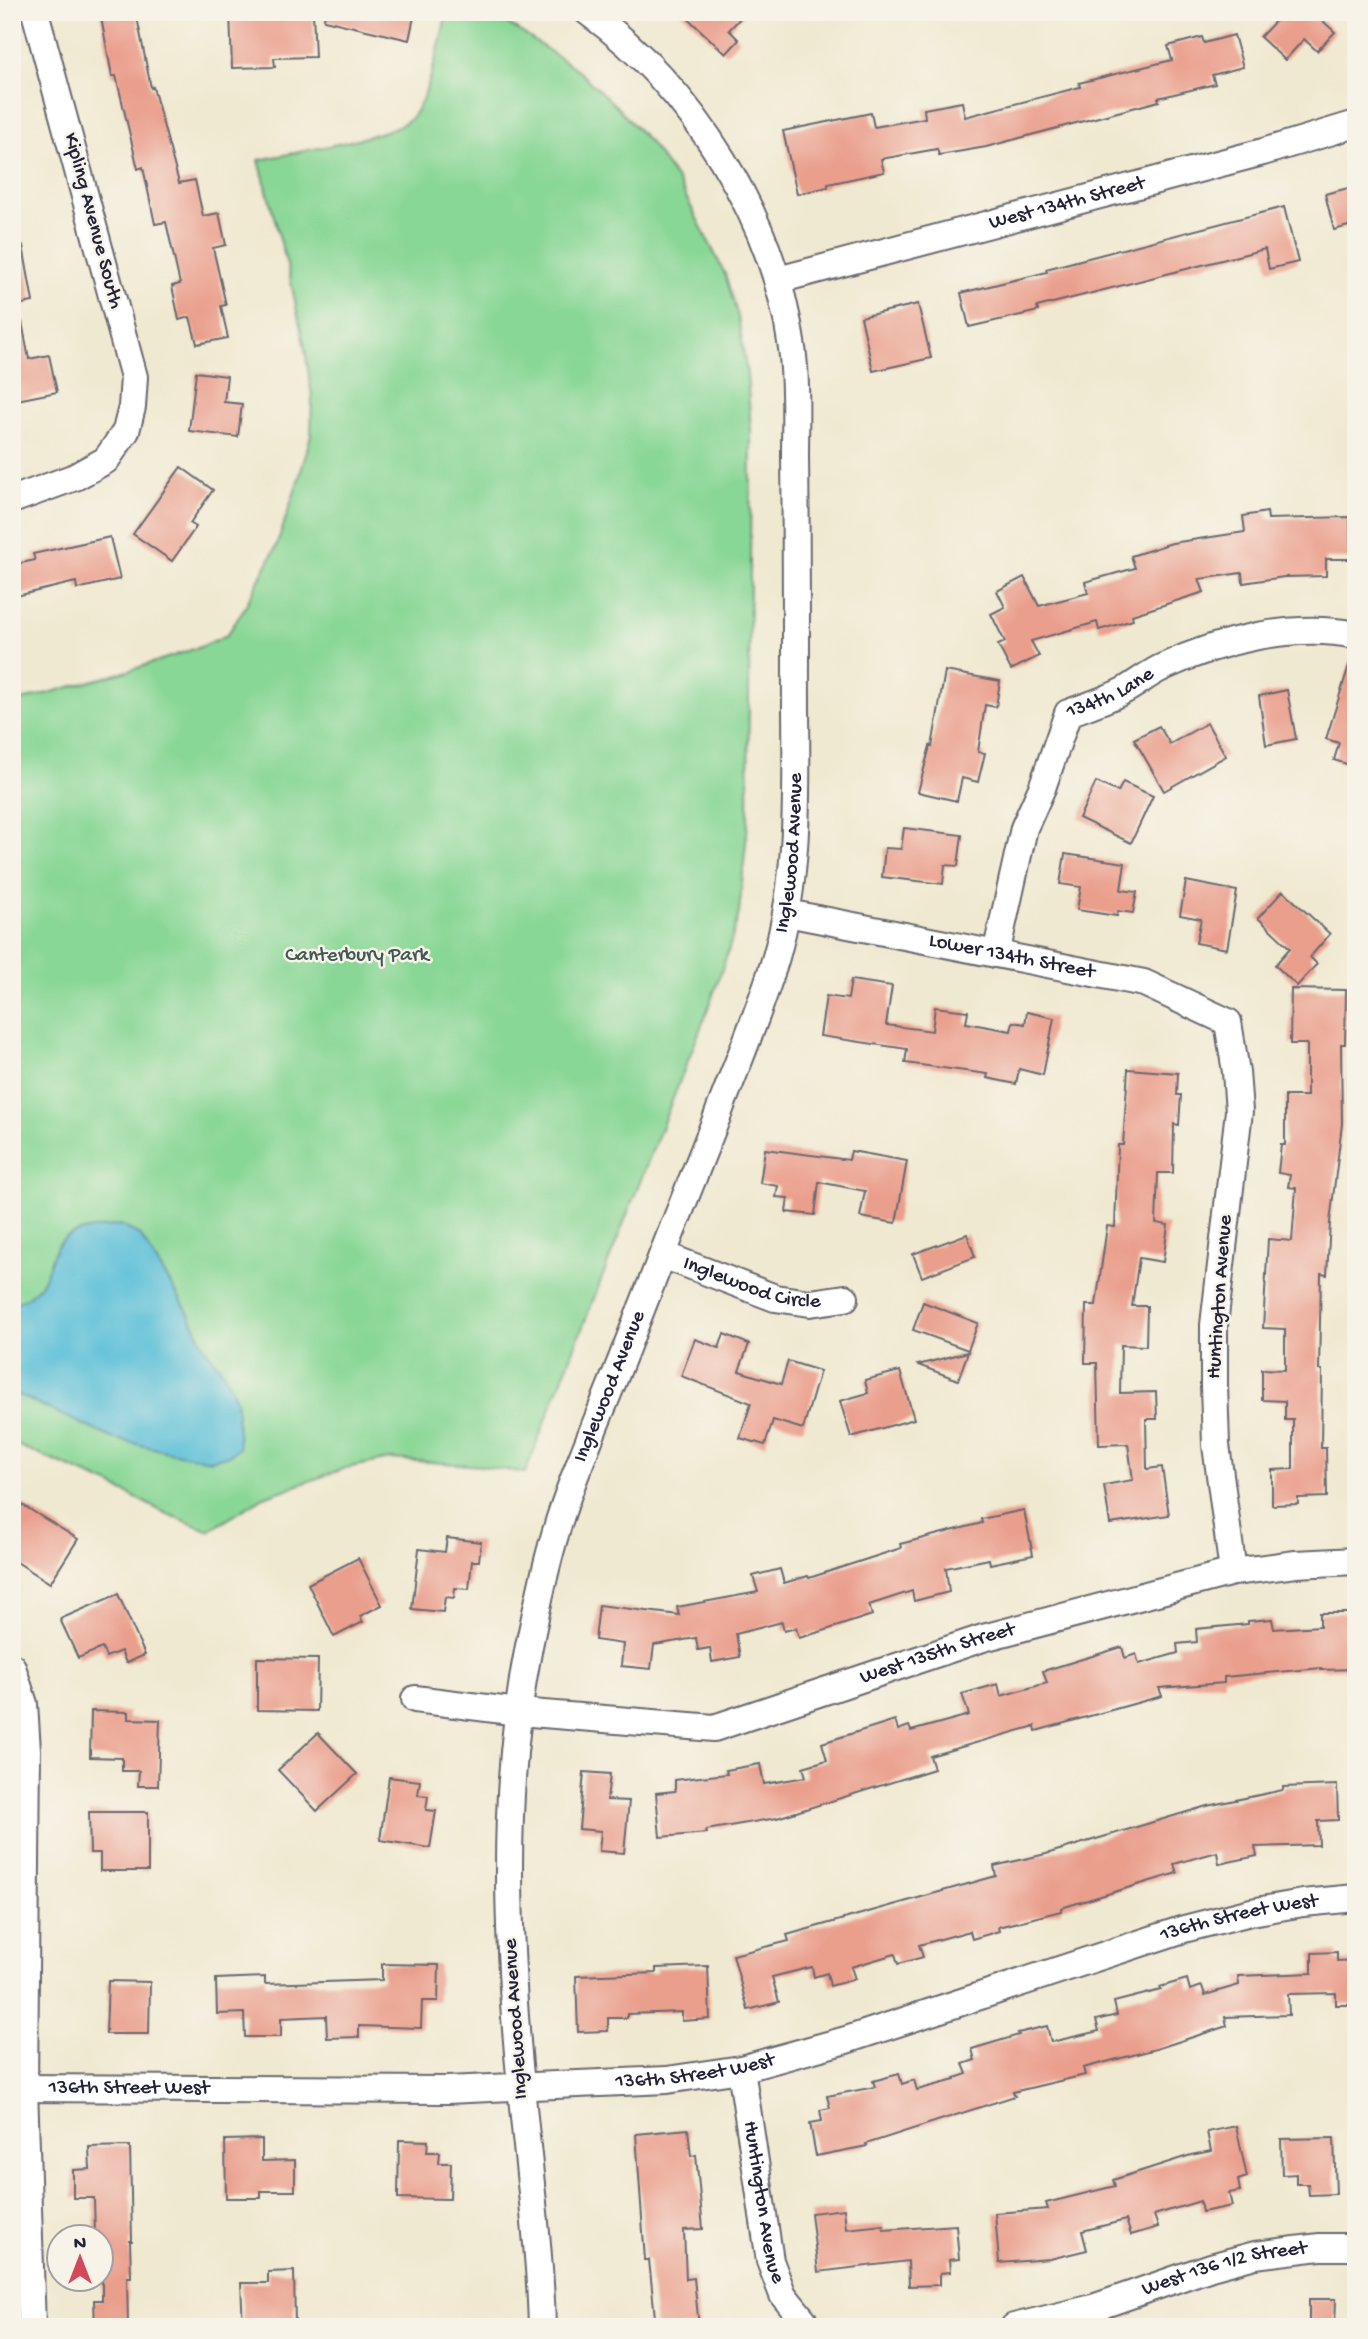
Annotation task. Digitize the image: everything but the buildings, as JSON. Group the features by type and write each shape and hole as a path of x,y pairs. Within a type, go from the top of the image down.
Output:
{"street":[{"name":"Kipling Avenue South","path":"12,499 75,477 106,460 126,431 132,407 134,377 35,12"},
{"name":"Inglewood Avenue","path":"542,2327 541,2283 521,2088 508,1864 511,1782 529,1648 564,1506 741,1056 774,963 787,913 793,867 796,574 794,393 793,354 778,280 750,209 716,149 676,95 593,14"},
{"name":"West 134th Street","path":"778,280 1250,156 1356,124"},
{"name":"134th Lane","path":"996,954 1024,828 1042,788 1068,713 1124,690 1162,667 1257,636 1304,631 1356,635"},
{"name":"Lower 134th Street","path":"787,913 1144,983 1228,1022"},
{"name":"Huntington Avenue","path":"1228,1022 1239,1111 1214,1325 1213,1385 1216,1445 1233,1572"},
{"name":"Inglewood Circle","path":"663,1255 775,1298 810,1303 845,1298"},
{"name":"West 135th Street","path":"519,1712 714,1728 983,1638 1233,1572 1296,1564 1356,1561"},
{"path":"12,1667 24,1704 27,1750 18,2088 32,2327"},
{"path":"415,1699 519,1712"},
{"name":"136th Street West","path":"18,2088 446,2090 667,2080 741,2069 846,2040 1184,1929 1251,1912 1356,1898"},
{"name":"Huntington Avenue","path":"741,2069 770,2261 783,2295 806,2325"},
{"name":"West 136 1/2 Street","path":"1014,2327 1096,2318 1211,2267 1255,2255 1320,2247 1356,2247"}],"green space":[{"name":"Canterbury Park","path":"447,12 489,12 575,68 615,105 649,142 678,181 725,274 738,317 747,374 751,431 748,822 739,913 707,1012 525,1473 482,1466 390,1459 346,1468 264,1497 209,1531 12,1443 12,703 128,671 203,646 227,635 244,609 276,547 311,435 312,397 305,349 290,277 259,160 362,138 399,126 410,119 417,111 428,85"}],"water":[{"path":"120,1225 140,1235 187,1310 205,1348 222,1370 236,1399 239,1448 229,1455 211,1460 112,1438 12,1392 12,1304 37,1289 44,1279 55,1250 70,1235"}]}
